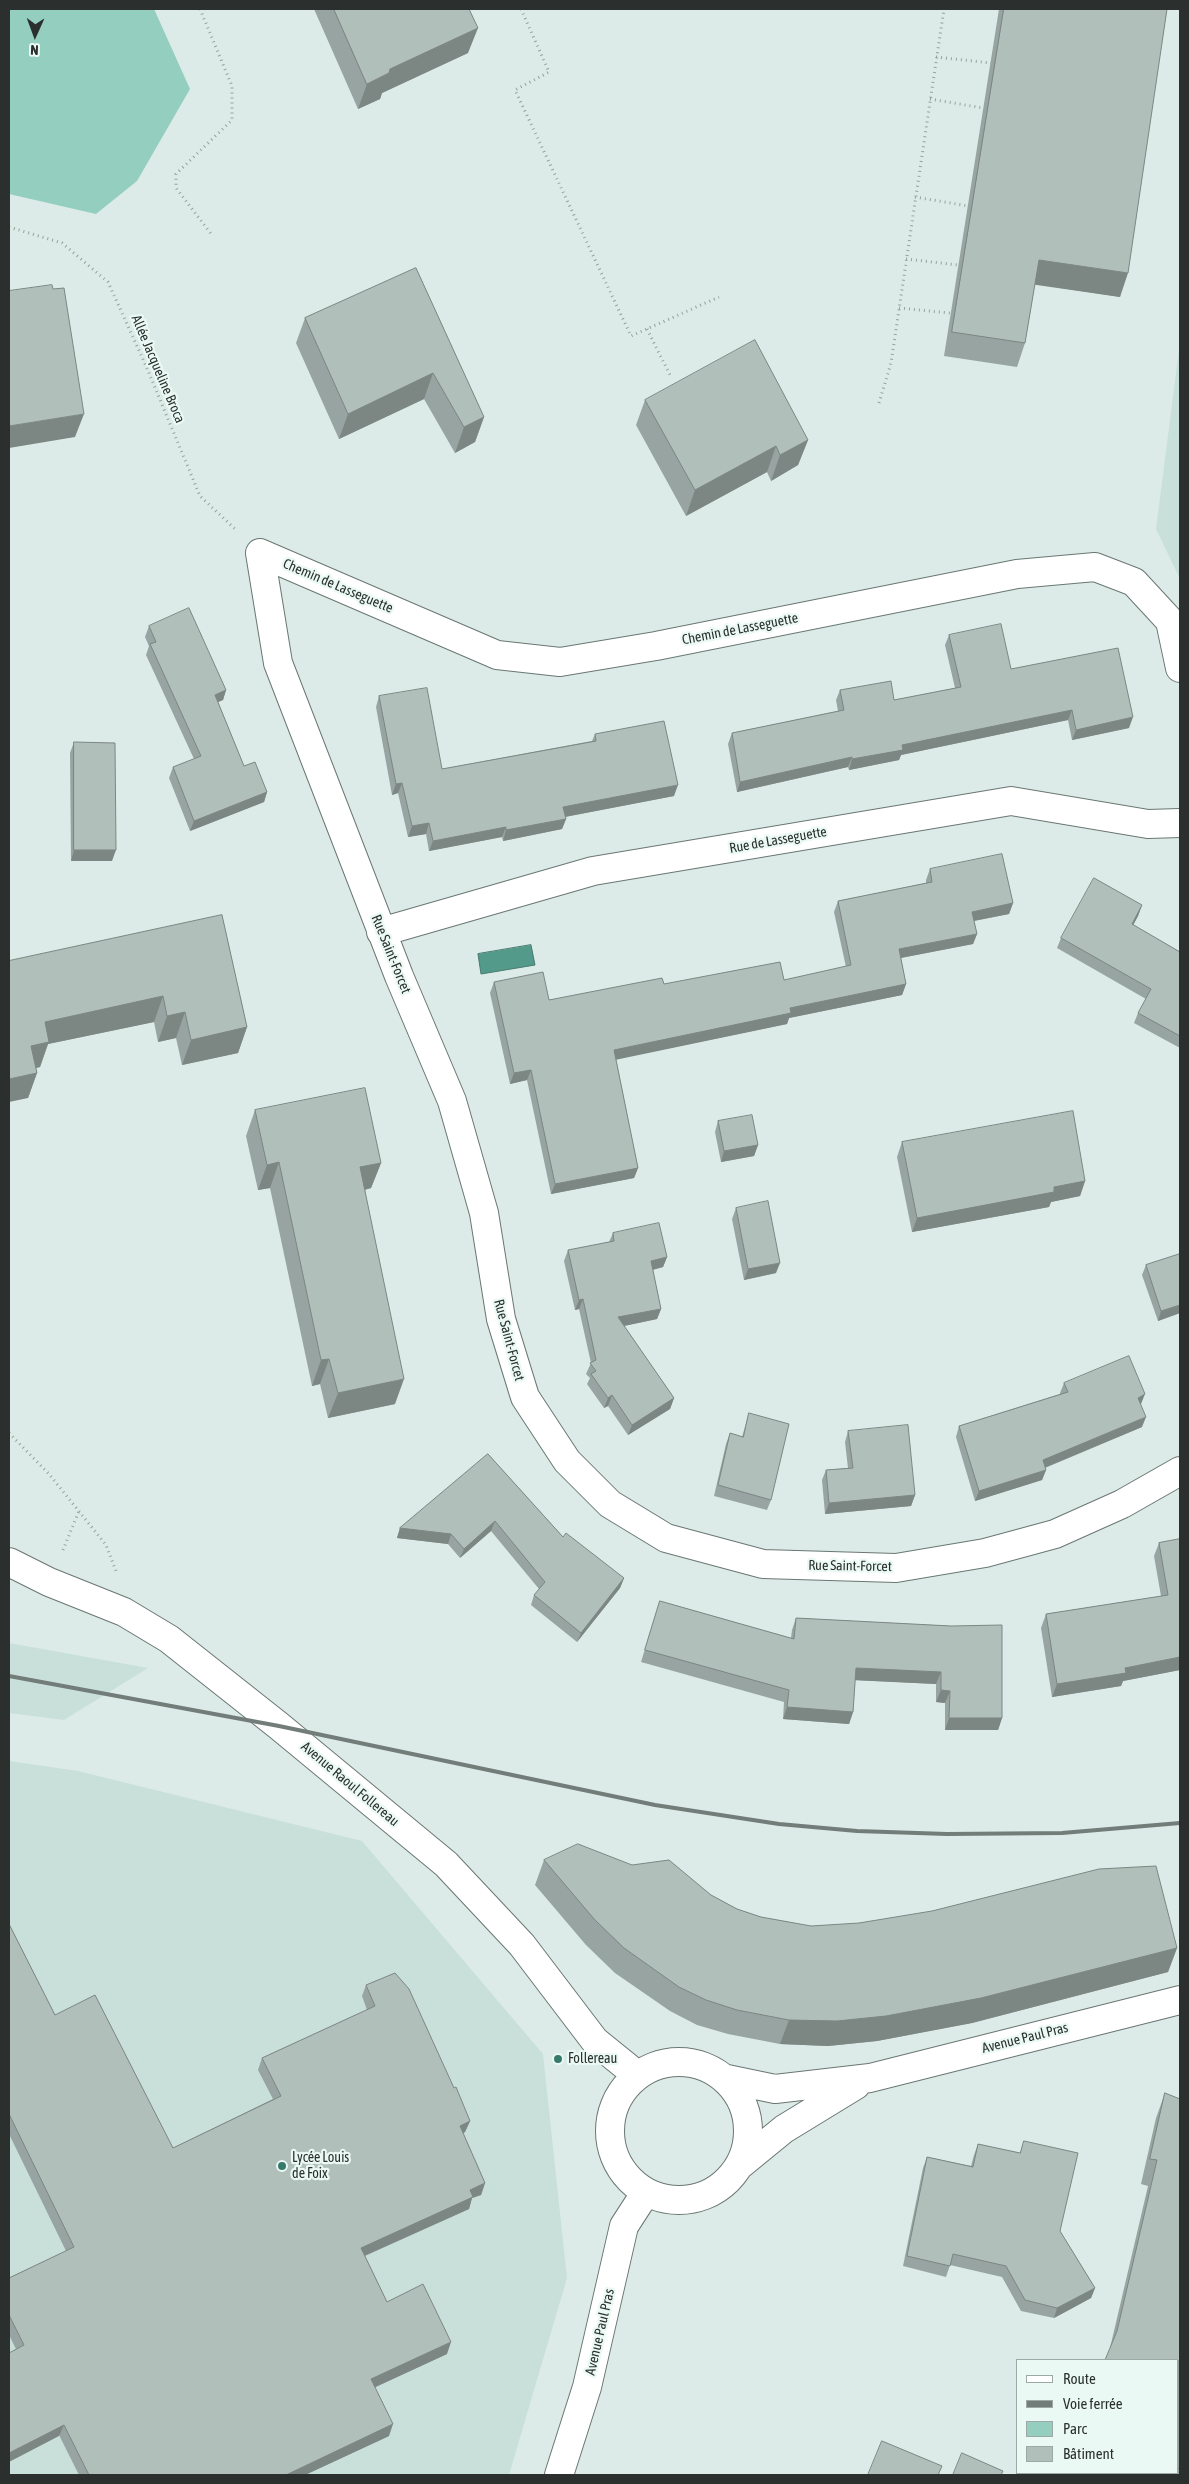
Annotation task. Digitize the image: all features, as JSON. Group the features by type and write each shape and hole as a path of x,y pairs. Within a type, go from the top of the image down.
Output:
{"street":[{"name":"Chemin de Lasseguette","path":"260,553 497,655 560,662 656,646 1017,574 1095,567 1134,582 1170,621 1180,668"},
{"name":"Rue Saint-Forcet","path":"260,553 278,663 381,932 452,1101 484,1213 501,1319 525,1397 567,1461 610,1504 666,1538 762,1564 896,1568 985,1552 1054,1534 1122,1504 1180,1471"},
{"name":"Rue de Lasseguette","path":"381,932 593,871 1011,801 1148,824 1180,822"},
{"name":"Avenue Raoul Follereau","path":"9,1562 49,1582 124,1612 169,1639 264,1714 446,1864 522,1945 595,2041 637,2075"},
{"name":"Avenue Paul Pras","path":"726,2079 776,2088 870,2078 1180,2000"},
{"path":"683,2061 706,2066 726,2079 742,2098 749,2120 748,2144 740,2165 727,2182 708,2194 695,2198 666,2199 646,2192 627,2178 615,2158 609,2136 612,2113 621,2092 637,2075 658,2064 683,2061"},
{"name":"Avenue Paul Pras","path":"740,2165 784,2128 870,2078"},
{"name":"Avenue Paul Pras","path":"559,2475 587,2387 624,2226 646,2192"}],"path":[{"path":"200,9 232,86 232,120 176,174 176,188 212,235"},
{"path":"521,9 549,72 515,90 631,336 719,297"},
{"path":"879,403 891,363 944,9"},
{"path":"936,58 991,63"},
{"path":"930,99 984,108"},
{"path":"916,197 968,206"},
{"name":"Allée Jacqueline Broca","path":"9,227 62,243 108,282 146,366 200,496 260,553"},
{"path":"906,259 958,264"},
{"path":"899,308 950,313"},
{"path":"647,328 671,378"},
{"path":"9,1433 49,1474 106,1545 120,1585 124,1612"},
{"path":"49,1582 79,1511"}],"shaded area":[{"path":"1180,342 1180,579 1156,529"},
{"path":"531,945 535,965 481,974 478,954"},
{"path":"9,1643 148,1668 64,1720 9,1713"},
{"name":"Lycée Louis de Foix","path":"9,1761 78,1771 362,1841 543,2054 567,2278 509,2475 9,2475"}],"green space":[{"path":"9,9 154,9 190,89 137,181 96,214 9,194"}],"building":[{"path":"334,9 469,9 478,28 390,69 389,73 367,84"},
{"path":"1004,9 1167,9 1128,273 1039,260 1025,343 952,332"},
{"path":"416,268 484,417 464,427 433,373 348,414 305,318"},
{"path":"52,285 53,289 64,288 84,414 9,426 9,291"},
{"path":"755,340 808,440 780,455 776,446 695,490 645,400"},
{"path":"189,608 226,690 215,695 244,766 255,762 267,792 194,821 173,767 201,756 150,644 156,642 149,626"},
{"path":"1001,624 1011,669 1118,648 1133,717 1076,730 1072,710 902,745 903,750 852,759 852,757 740,782 732,733 844,710 840,690 891,681 894,700 961,687 949,635"},
{"path":"427,688 442,769 596,741 595,734 664,721 678,785 563,807 566,819 506,830 506,827 433,841 429,823 412,826 402,783 396,784 379,696"},
{"path":"74,742 115,743 116,850 74,850"},
{"path":"1002,854 1013,903 972,912 977,934 899,949 906,984 790,1008 791,1013 614,1050 638,1168 555,1184 531,1070 514,1073 494,982 543,972 549,1000 662,978 664,984 780,962 784,980 851,965 838,901 932,882 930,869"},
{"path":"1094,878 1142,905 1132,924 1180,952 1180,1036 1138,1013 1151,989 1061,938"},
{"path":"222,915 247,1027 191,1040 185,1012 167,1016 163,996 45,1022 49,1042 31,1046 37,1073 9,1079 9,961"},
{"path":"365,1088 381,1163 360,1167 404,1379 338,1393 329,1359 321,1360 279,1162 267,1165 255,1110"},
{"path":"1073,1111 1085,1181 1054,1187 1054,1192 917,1218 902,1142"},
{"path":"752,1115 758,1145 724,1151 718,1121"},
{"path":"768,1201 780,1263 748,1269 736,1208"},
{"path":"659,1223 667,1257 651,1261 661,1309 618,1317 674,1398 632,1425 612,1395 608,1398 591,1374 596,1371 590,1363 596,1360 583,1299 579,1300 568,1250 614,1241 613,1233"},
{"path":"1180,1254 1180,1305 1161,1311 1146,1265"},
{"path":"1129,1356 1145,1394 1138,1398 1146,1417 1043,1460 1046,1470 979,1491 959,1426 1068,1392 1064,1383"},
{"path":"749,1413 789,1424 771,1500 718,1485 730,1433 743,1437"},
{"path":"908,1425 915,1495 829,1503 826,1470 853,1468 848,1431"},
{"path":"488,1454 563,1537 566,1533 624,1578 581,1633 534,1595 545,1582 495,1521 464,1549 451,1534 400,1528"},
{"path":"1180,1539 1180,1657 1125,1668 1126,1673 1057,1684 1046,1614 1168,1595 1159,1543"},
{"path":"660,1601 794,1639 796,1618 951,1626 1002,1625 1002,1718 949,1718 950,1691 941,1690 941,1672 856,1668 853,1712 787,1707 789,1690 645,1650"},
{"path":"578,1844 632,1865 669,1860 711,1895 737,1909 761,1917 811,1926 859,1923 932,1911 1099,1869 1156,1866 1177,1948 981,1998 886,2016 837,2021 789,2020 737,2010 706,2000 679,1987 624,1948 595,1920 544,1860"},
{"path":"9,1924 55,2015 95,1995 173,2148 281,2096 262,2058 375,2006 366,1985 395,1973 409,1989 454,2088 456,2087 470,2121 460,2126 485,2183 470,2190 473,2197 361,2248 387,2302 423,2284 451,2342 371,2379 393,2424 286,2475 89,2475 64,2425 9,2453 9,2353 24,2345 9,2315 9,2278 74,2247 9,2114"},
{"path":"1165,2093 1180,2099 1180,2470 1179,2359 1105,2359 1117,2331 1157,2160 1150,2159"},
{"path":"1024,2141 1078,2153 1060,2231 1095,2288 1057,2308 1025,2300 1006,2266 953,2254 950,2266 907,2256 927,2157 973,2167 978,2144 1020,2153"},
{"path":"882,2441 942,2466 938,2475 868,2475"},
{"path":"962,2453 1003,2471 1001,2475 953,2475"}],"railway":[{"path":"9,1676 279,1726 655,1805 779,1824 857,1831 947,1834 1062,1833 1180,1823"}],"place":[{"name":"Follereau","path":"558,2059"},
{"name":"Lycée Louis de Foix","path":"282,2166"}]}
